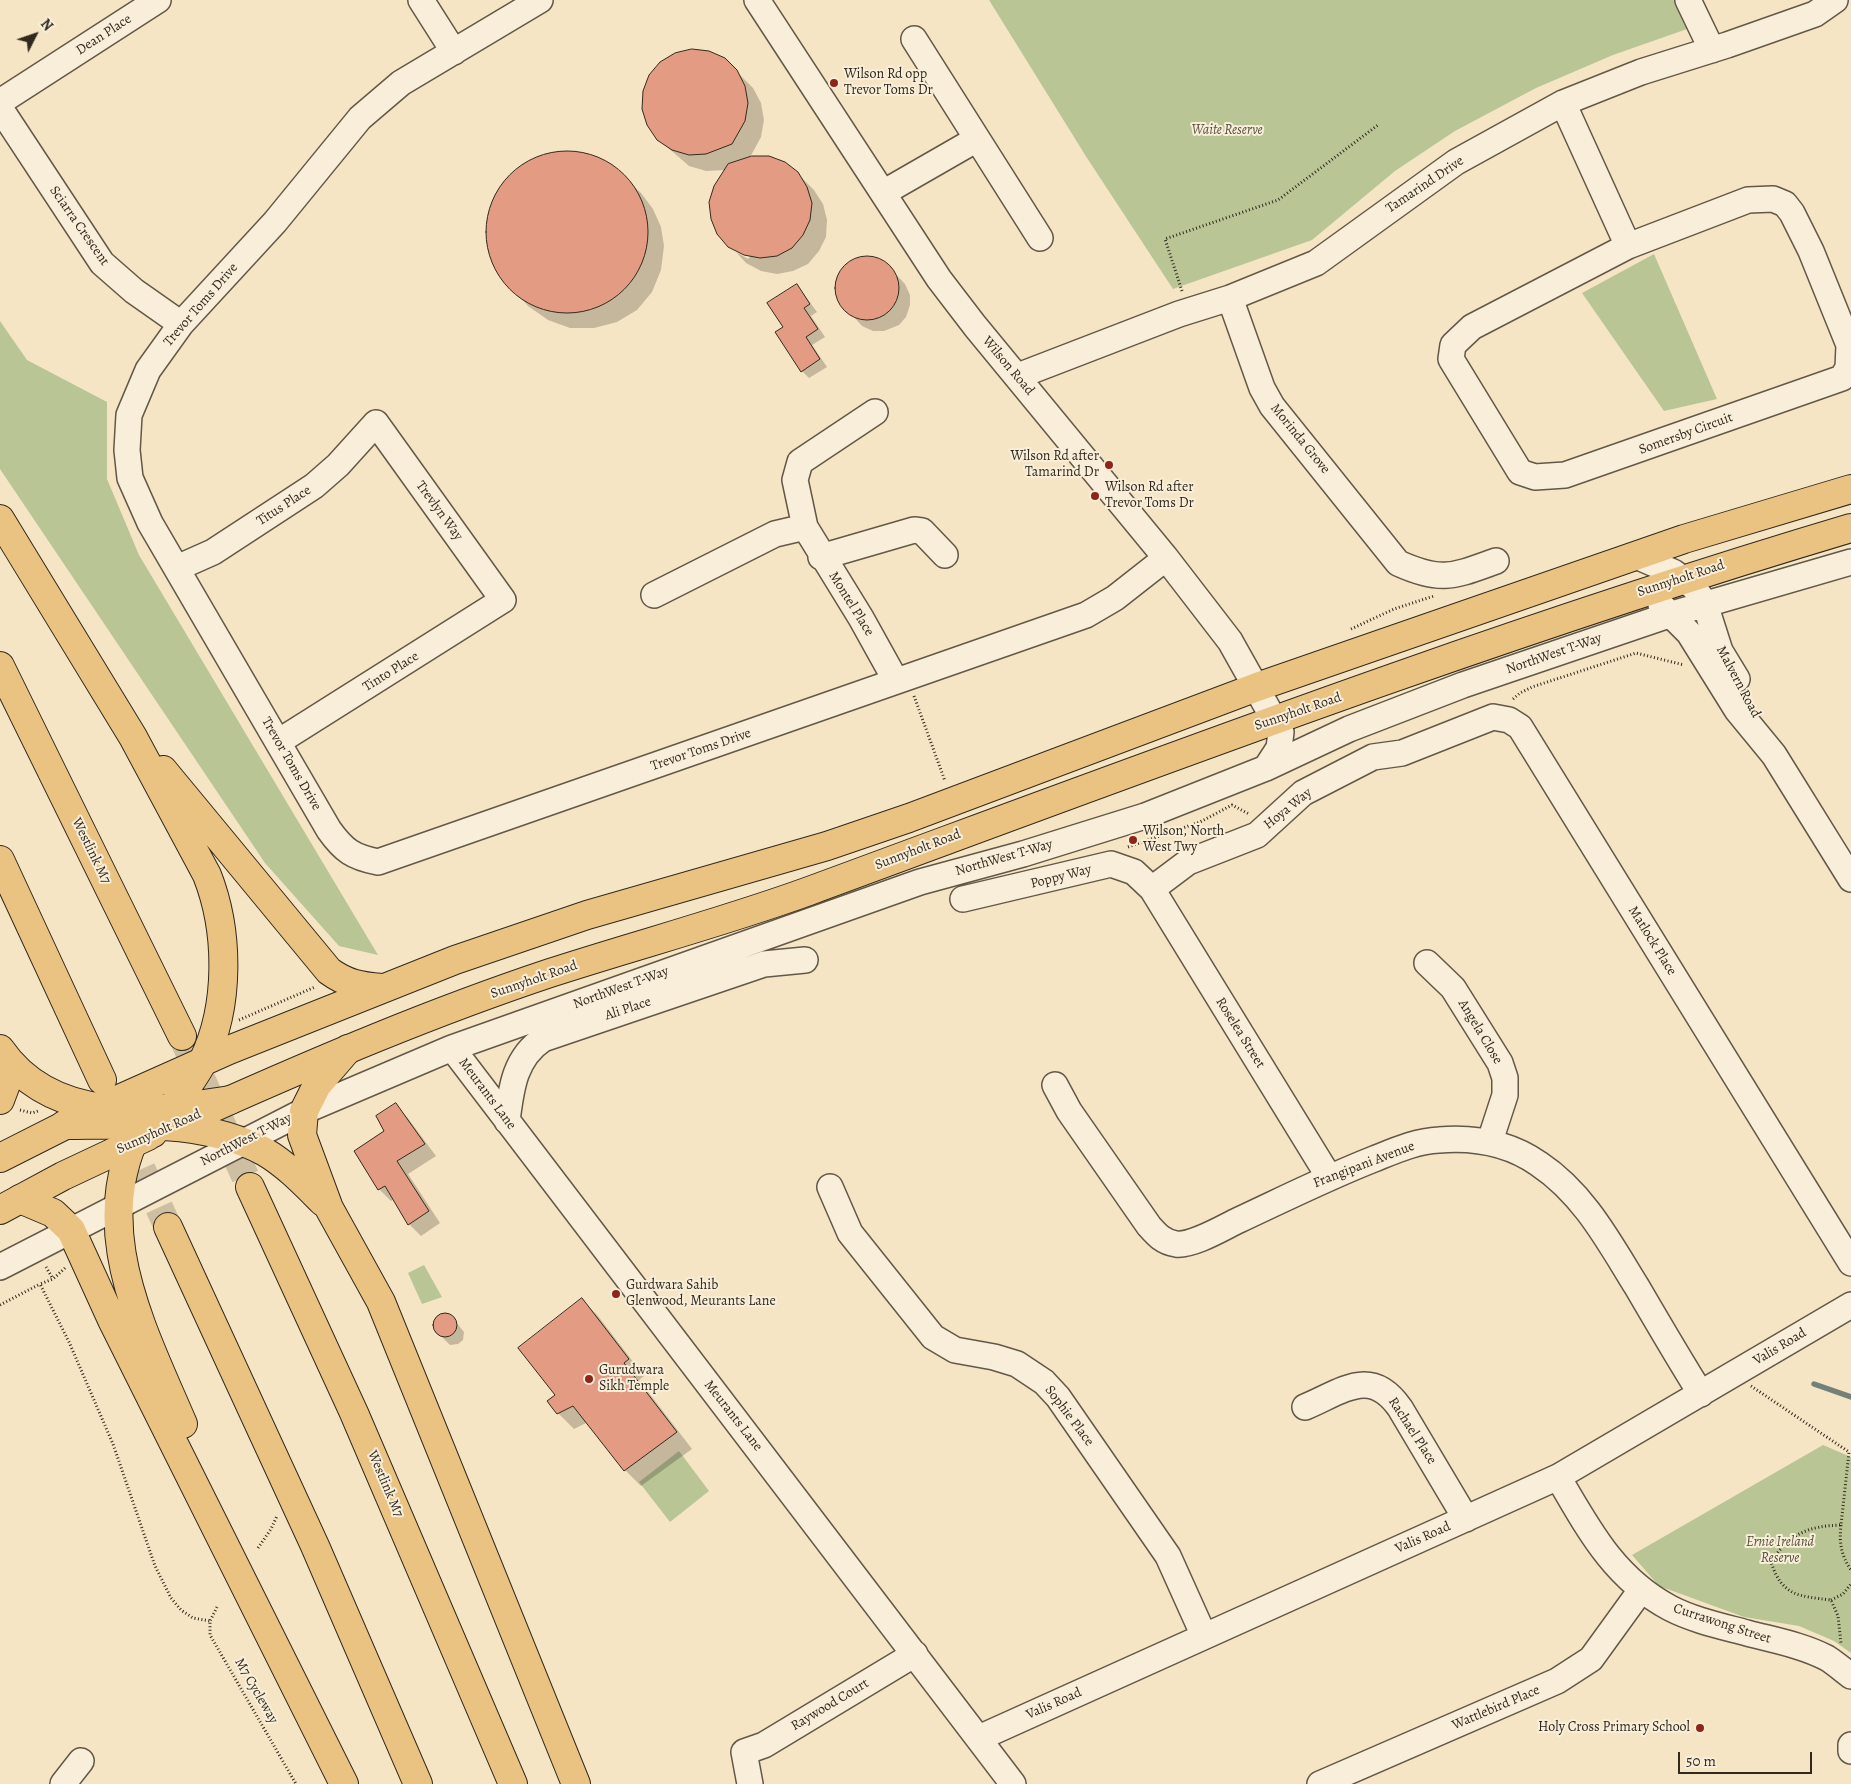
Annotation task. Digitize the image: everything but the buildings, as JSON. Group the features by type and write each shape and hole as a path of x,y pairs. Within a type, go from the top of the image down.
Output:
{"main road":[{"path":"0,1158 99,1108 203,1062 382,988 524,935 756,868 882,827 1257,687 1636,556 1851,489"},
{"path":"0,519 133,737 207,875 222,924 224,962 218,1019 203,1062 154,1125"},
{"name":"Sunnyholt Road","path":"10,1205 154,1125 230,1100 476,999 551,973 803,893 1276,720 1639,592 1851,528"},
{"name":"Westlink M7","path":"0,666 182,1036"},
{"path":"133,737 180,788 329,971 343,982 358,986 382,988"},
{"path":"0,860 102,1080"},
{"path":"348,1050 316,1085 304,1111 302,1135 329,1208 381,1302 576,1784"},
{"path":"2,1053 20,1072 65,1099 154,1125 243,1141 277,1160 302,1181 329,1208"},
{"path":"0,1100 9,1076 2,1053"},
{"path":"178,1074 154,1125 121,1179 118,1227 123,1266 133,1305 284,1668"},
{"path":"64,1125 154,1125"},
{"name":"Westlink M7","path":"250,1187 354,1413 513,1784"},
{"path":"10,1205 53,1213 71,1230 116,1329 284,1668 344,1784"},
{"path":"168,1227 315,1546 418,1784"}],"street":[{"name":"Dean Place","path":"0,102 158,0"},
{"path":"421,0 454,52"},
{"name":"Trevor Toms Drive","path":"540,0 401,83 360,118 275,222 180,324 148,370 129,415 127,450 130,478 150,523 329,830 342,848 360,858 378,862 1086,615 1115,598 1166,558"},
{"name":"Wilson Road","path":"756,0 940,279 975,326 1166,558 1230,641 1276,720"},
{"path":"1688,0 1712,50"},
{"name":"Tamarind Drive","path":"1018,376 1179,314 1230,298 1316,263 1456,162 1563,103 1641,72 1712,50 1815,14 1835,0"},
{"path":"914,39 1040,238"},
{"path":"1563,103 1628,246"},
{"name":"Sciarra Crescent","path":"0,108 102,263 134,291 180,324"},
{"path":"883,193 977,139"},
{"name":"Somersby Circuit","path":"1773,199 1784,204 1792,213 1811,251 1849,344 1848,368 1842,378 1603,464 1565,475 1535,478 1520,472 1451,359 1453,345 1472,327 1628,246 1748,200 1773,199"},
{"name":"Morinda Grove","path":"1230,298 1259,381 1272,406 1398,563 1422,574 1446,577 1496,561"},
{"name":"Montel Place","path":"875,412 800,462 795,480 805,527 822,557 902,679"},
{"name":"Titus Place","path":"176,568 213,552 314,486 338,465 376,423"},
{"name":"Trevlyn Way","path":"376,423 503,600"},
{"path":"654,595 775,534 805,527"},
{"path":"822,557 914,530 922,531 945,555"},
{"name":"Malvern Road","path":"1636,556 1684,578 1694,587 1705,604 1720,652 1752,705 1774,755"},
{"name":"NorthWest T-Way","path":"0,1267 304,1111 452,1048 920,882 1024,854 1145,816 1266,768 1349,729 1464,685 1672,614 1851,562"},
{"name":"Malvern Road","path":"1639,592 1672,614 1689,633 1738,710 1774,755 1851,878"},
{"name":"Tinto Place","path":"278,742 503,600"},
{"name":"Hoya Way","path":"1152,889 1188,862 1257,834 1303,793 1373,757 1402,753 1493,717 1502,718"},
{"name":"Matlock Place","path":"1502,718 1520,727 1851,1263"},
{"path":"1266,768 1281,741 1281,732 1276,720"},
{"name":"Poppy Way","path":"963,900 1111,864 1134,872 1152,889"},
{"name":"Roselea Street","path":"1152,889 1329,1177"},
{"name":"Ali Place","path":"507,1121 511,1089 518,1069 529,1050 543,1039 764,964 805,960"},
{"name":"Angela Close","path":"1427,964 1453,988 1500,1063 1504,1078 1505,1095 1490,1141"},
{"name":"Meurants Lane","path":"452,1048 1013,1784"},
{"name":"Frangipani Avenue","path":"1055,1085 1069,1111 1148,1226 1162,1240 1178,1244 1203,1237 1329,1177 1405,1147 1437,1140 1490,1141 1539,1164 1565,1184 1586,1208 1605,1235 1701,1394"},
{"name":"Sophie Place","path":"830,1187 850,1233 933,1336 954,1350 994,1357 1017,1364 1044,1382 1058,1397 1164,1551 1204,1636"},
{"name":"Valis Road","path":"978,1738 1558,1477 1851,1305"},
{"name":"Rachael Place","path":"1305,1407 1350,1388 1366,1384 1380,1387 1391,1395 1400,1408 1466,1519"},
{"name":"Currawong Street","path":"1558,1477 1590,1533 1613,1565 1641,1590 1671,1609 1705,1621 1798,1647 1827,1658 1846,1673"},
{"name":"Wattlebird Place","path":"1320,1784 1557,1681 1590,1659 1641,1590"},
{"name":"Raywood Court","path":"750,1784 744,1752 764,1745 915,1654"},
{"path":"1851,1744 1851,1751"},
{"path":"63,1784 82,1761"}],"path":[{"path":"1182,291 1165,239 1278,200 1378,125"},
{"path":"1502,718 1509,703 1520,692 1636,653 1690,666"},
{"path":"902,679 945,782"},
{"path":"234,1022 314,988 321,980"},
{"path":"0,1306 53,1279"},
{"path":"40,1284 69,1342 113,1444 155,1566 172,1598 181,1610 193,1618 210,1620 217,1607"},
{"path":"1733,1375 1849,1452 1839,1539 1843,1556 1851,1570"},
{"path":"1841,1525 1827,1526 1804,1532 1783,1544 1771,1562 1777,1580 1795,1595 1830,1600 1843,1594 1851,1584"},
{"path":"1830,1600 1838,1616 1846,1673"},
{"name":"M7 Cycleway","path":"210,1620 210,1635 214,1643 296,1784"}],"green space":[{"name":"Waite Reserve","path":"989,0 1678,0 1690,28 1613,55 1536,88 1455,131 1395,171 1312,240 1173,289 1087,158"},
{"path":"1654,254 1717,399 1664,411 1582,293"},
{"path":"0,321 27,360 107,402 107,479 139,555 378,955 339,946 265,863 0,469"},
{"path":"424,1265 442,1297 422,1304 408,1273"},
{"name":"Ernie Ireland Reserve","path":"1823,1445 1851,1457 1851,1653 1834,1641 1799,1626 1744,1617 1659,1586 1632,1555"},
{"path":"679,1451 709,1491 670,1522 639,1482"}],"waterway":[{"path":"1814,1384 1851,1397"}],"tunnel":[{"path":"182,1036 250,1187"},
{"path":"124,1131 168,1227"}],"place":[{"name":"Wilson Rd opp Trevor Toms Dr","path":"834,83"},
{"name":"Wilson Rd after Tamarind Dr","path":"1109,465"},
{"name":"Wilson Rd after Trevor Toms Dr","path":"1095,496"},
{"name":"Wilson, North West Twy","path":"1133,840"},
{"name":"Gurdwara Sahib Glenwood, Meurants Lane","path":"616,1294"},
{"name":"Gurudwara Sikh Temple","path":"589,1379"},
{"name":"Holy Cross Primary School","path":"1700,1728"}]}
